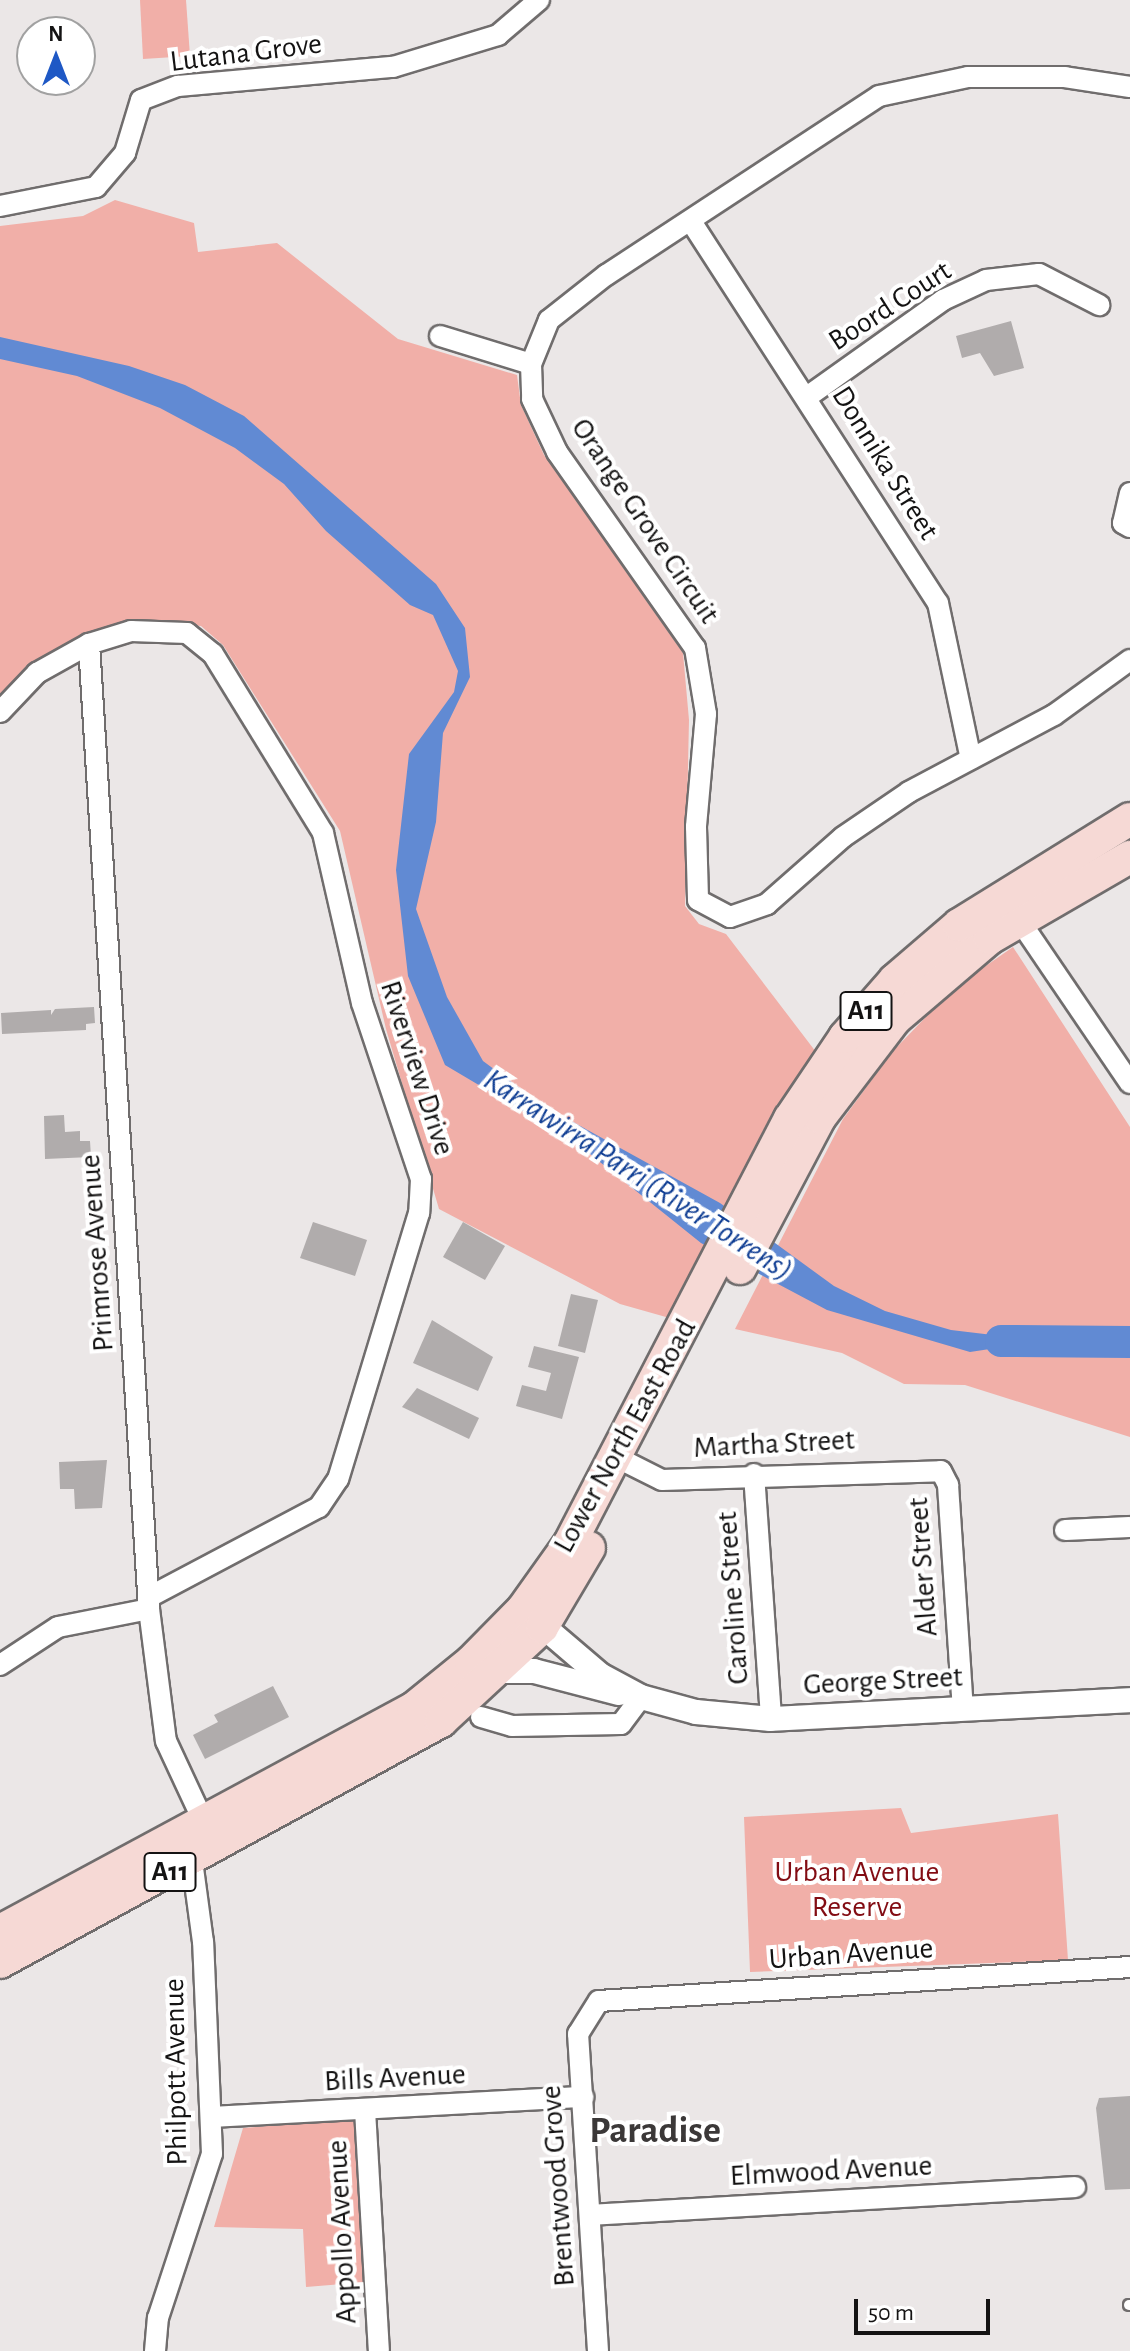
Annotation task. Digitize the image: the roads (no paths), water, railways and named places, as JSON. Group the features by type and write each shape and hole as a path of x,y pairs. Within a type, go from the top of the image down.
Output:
{"main road":[{"name":"Lower North East Road","path":"1011,907 1130,819"},
{"name":"Lower North East Road","path":"0,1962 200,1841 332,1770 414,1740 499,1671 533,1618 570,1543 624,1462 718,1286 777,1171 803,1097 869,1007 927,951 1011,907 1130,857"},
{"name":"Lower North East Road","path":"332,1770 533,1618"},
{"name":"Lower North East Road","path":"0,1931 200,1841"}],"street":[{"name":"Lutana Grove","path":"0,206 96,187 125,153 141,100 178,86 393,67 498,35 539,0"},
{"name":"Orange Grove Circuit","path":"1130,87 1065,77 968,77 879,96 692,223 606,275 549,320 531,364 532,399 557,452 695,648 706,714 696,827 698,900 730,917 767,904 843,837 971,759 1054,715 1130,660"},
{"name":"Donnika Street","path":"692,223 938,603 971,759"},
{"name":"Boord Court","path":"807,397 943,300 986,280 1039,274 1099,305"},
{"path":"440,336 531,364"},
{"path":"1130,493 1123,523 1130,527"},
{"name":"Riverview Drive","path":"0,712 37,673 89,644 131,631 187,633 213,654 323,833 362,1003 421,1179 419,1213 338,1479 319,1507 149,1603 58,1627 0,1665"},
{"name":"Primrose Avenue","path":"89,644 149,1603 166,1741 200,1841"},
{"path":"1011,907 1130,1083"},
{"name":"Martha Street","path":"624,1462 662,1480 754,1474 941,1471"},
{"name":"Alder Street","path":"941,1471 948,1485 963,1709"},
{"name":"Caroline Street","path":"754,1474 771,1719"},
{"path":"1065,1530 1130,1527"},
{"name":"George Street","path":"533,1618 580,1661 641,1697"},
{"name":"George Street","path":"499,1671 534,1671 696,1712 771,1719 1130,1700"},
{"path":"481,1717 512,1726 621,1724 641,1697"},
{"name":"Philpott Avenue","path":"155,2351 167,2290 210,2174 212,2117 200,1841"},
{"name":"Urban Avenue","path":"583,2018 599,2001 616,1999 1130,1967"},
{"name":"Brentwood Grove","path":"583,2018 578,2034 598,2351"},
{"name":"Bills Avenue","path":"212,2117 583,2097"},
{"name":"Appollo Avenue","path":"365,2110 379,2351"},
{"name":"Elmwood Avenue","path":"590,2215 1075,2187"}],"water":[{"path":"0,337 129,366 185,385 244,416 436,584 465,628 470,677 443,733 436,822 416,909 447,997 483,1061 544,1106 720,1203 834,1286 885,1311 951,1330 1044,1341 970,1352 827,1310 701,1243 575,1142 445,1065 408,976 396,870 409,754 454,692 458,671 433,615 410,605 326,531 284,484 235,448 160,408 77,376 0,359"}],"waterway":[{"name":"Karrawirra Parri (River Torrens)","path":"1001,1341 1130,1342"}],"district":[{"name":"Paradise","path":"655,2132"}],"park label":[{"name":"Urban Avenue Reserve","path":"857,1889"}]}
